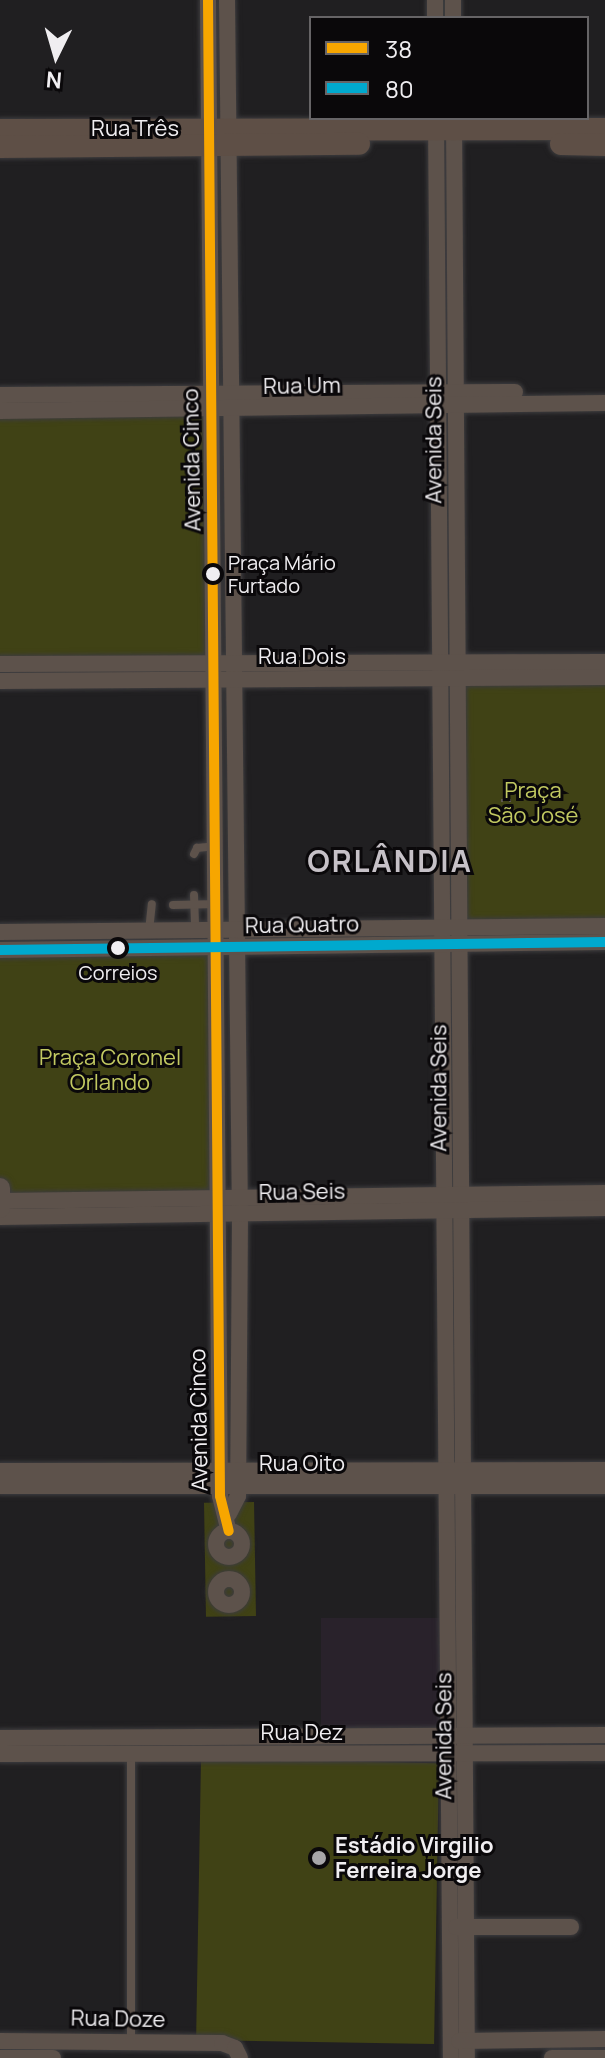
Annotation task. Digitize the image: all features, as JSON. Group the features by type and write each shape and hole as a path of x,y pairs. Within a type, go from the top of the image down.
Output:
{"main road":[{"name":"Rua Três","path":"0,147 219,137 605,129"},
{"name":"Rua Três","path":"0,130 219,137"},
{"name":"Rua Três","path":"445,131 605,145"}],"street":[{"name":"Avenida Cinco","path":"208,0 219,137 232,402 240,1216 238,1478 229,1522"},
{"name":"Avenida Cinco","path":"227,0 219,137 213,403 221,1198 220,1478 229,1522"},
{"name":"Avenida Seis","path":"445,131 456,398 462,936 446,1477 449,1736 461,1748"},
{"name":"Avenida Seis","path":"445,131 437,399 443,937 465,1477 456,2052"},
{"name":"Rua Um","path":"0,411 605,392"},
{"name":"Rua Um","path":"0,395 213,403"},
{"name":"Rua Um","path":"456,398 605,403"},
{"name":"Rua Dois","path":"440,671 459,661 605,662"},
{"name":"Rua Dois","path":"0,664 216,672 440,671 459,679 605,677"},
{"name":"Rua Dois","path":"0,681 216,672"},
{"name":"Rua Quatro","path":"0,950 219,948 605,926"},
{"name":"Rua Quatro","path":"0,932 238,930 443,937"},
{"name":"Rua Quatro","path":"462,936 605,942"},
{"path":"0,1188 0,1208"},
{"name":"Rua Seis","path":"0,1217 240,1216 605,1193"},
{"name":"Rua Seis","path":"0,1201 240,1198 605,1208"},
{"name":"Rua Oito","path":"0,1471 238,1478 465,1477 605,1470"},
{"name":"Rua Oito","path":"465,1477 605,1486"},
{"name":"Rua Oito","path":"0,1486 220,1478"},
{"path":"229,1522 216,1544 229,1556 229,1580"},
{"name":"Rua Dez","path":"461,1748 605,1735"},
{"name":"Rua Dez","path":"0,1738 449,1736"},
{"name":"Rua Dez","path":"0,1754 131,1755 461,1748 605,1753"},
{"path":"459,1927 571,1927"},
{"path":"456,2052 605,2039"},
{"name":"Rua Doze","path":"0,2041 131,2041 230,2052"},
{"name":"Rua Doze","path":"0,2058 53,2058"},
{"path":"552,2058 605,2058"}],"lane":[{"path":"194,854 197,848 218,846"},
{"path":"173,905 194,900 218,904"},
{"path":"194,900 195,930"},
{"path":"149,931 152,904"},
{"path":"131,1755 131,2041"}],"path":[{"path":"501,800 511,800"}],"shaded area":[{"path":"321,1618 448,1618 448,1736 321,1736"}],"green space":[{"name":"Praça Mário Furtado","path":"0,411 213,411 213,664 0,664"},
{"name":"Praça São José","path":"459,677 605,677 605,926 459,926"},
{"name":"Praça Coronel Orlando","path":"0,948 219,948 219,1198 0,1198"},
{"path":"254,1502 256,1616 206,1617 204,1503"},
{"name":"Estádio Virgilio Ferreira Jorge","path":"201,1759 439,1763 434,2044 196,2040"}],"transit line":[{"name":"38","path":"208,0 220,1496 229,1531"},
{"name":"80","path":"0,950 605,942"}],"place":[{"name":"Praça Mário Furtado","path":"213,574"},
{"name":"Correios","path":"118,948"},
{"name":"Estádio Virgilio Ferreira Jorge","path":"319,1858"}],"district":[{"name":"ORLÂNDIA","path":"390,861"}]}
